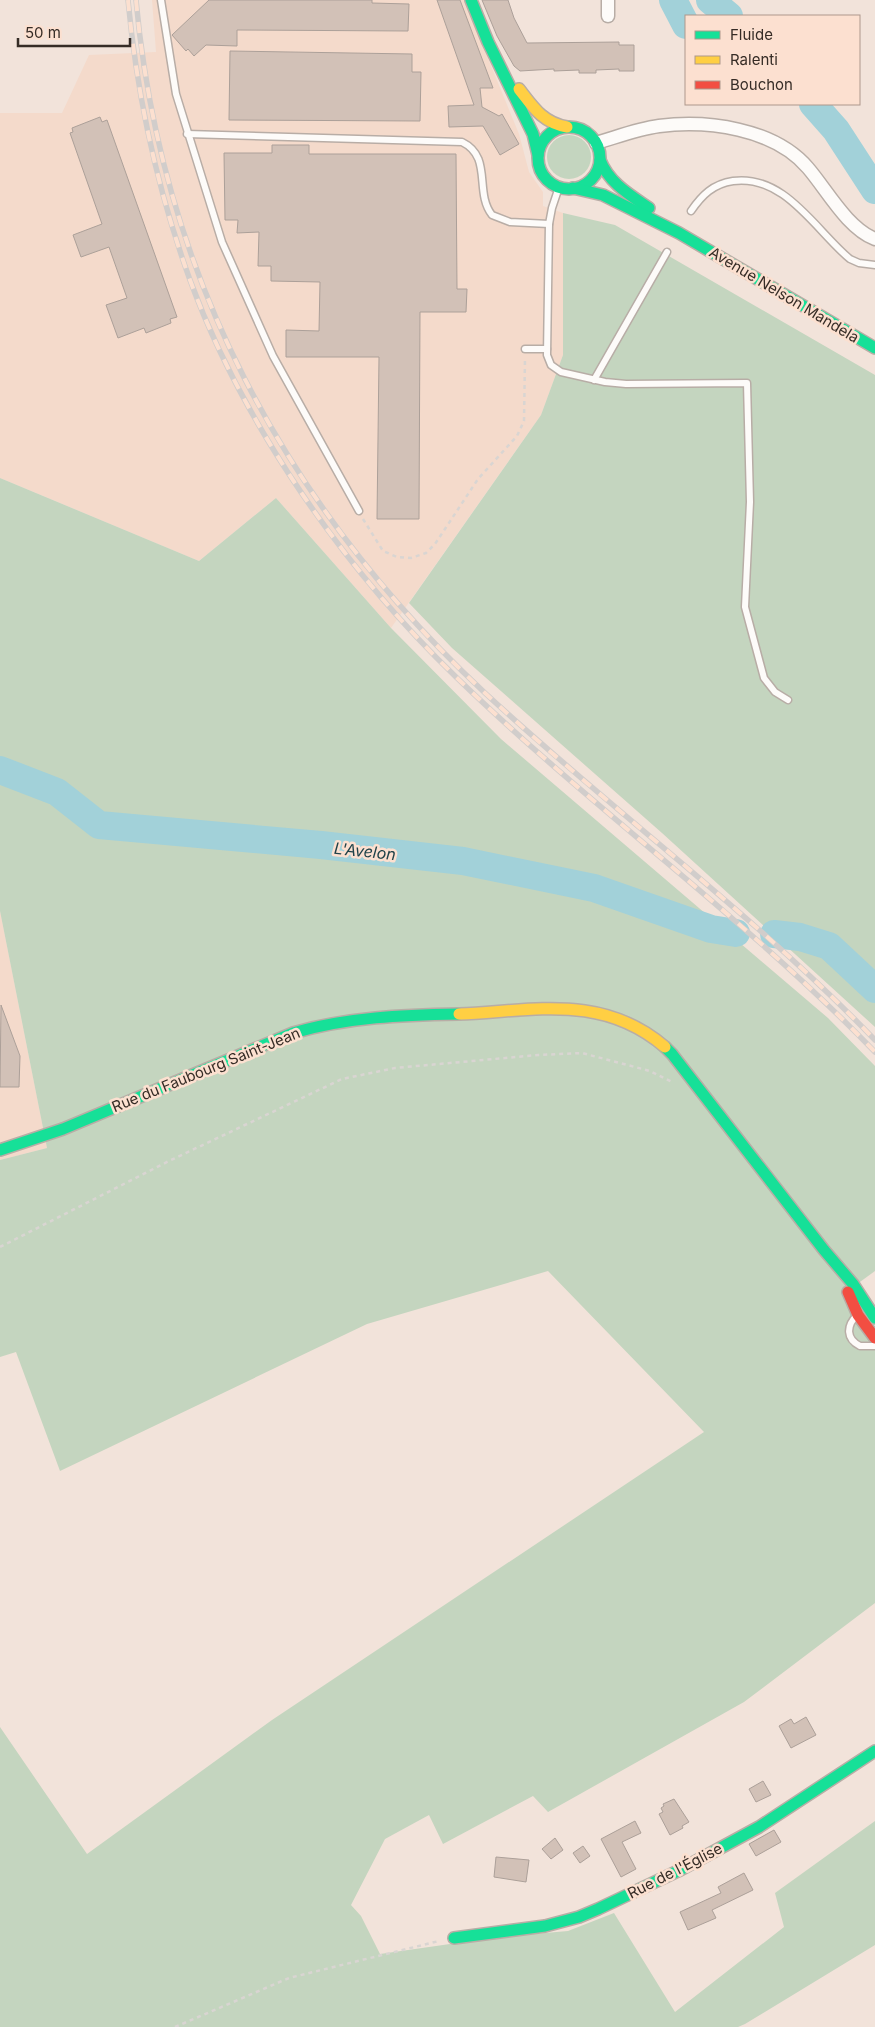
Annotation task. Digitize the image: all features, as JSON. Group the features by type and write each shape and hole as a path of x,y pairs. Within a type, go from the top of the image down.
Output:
{"street":[{"path":"472,0 496,61 533,134 542,174 549,182 559,187 573,188 583,185 592,179 600,160 596,143 584,130 553,124 544,120 496,61"},
{"path":"608,0 608,16"},
{"path":"596,143 645,129 672,125 720,127 755,135 780,146 799,159 857,228 875,238"},
{"path":"538,157 540,146 545,137 553,131 567,127"},
{"name":"Avenue Nelson Mandela","path":"600,160 603,170 610,179 694,241"},
{"name":"Avenue Nelson Mandela","path":"573,188 600,192 694,241 875,348"},
{"name":"Rue du Faubourg Saint-Jean","path":"0,1150 63,1129 258,1046 297,1032 357,1019 448,1014 570,1020 593,1024 617,1030 634,1038 650,1049 705,1098 824,1250 853,1284 875,1318"},
{"name":"Rue du Faubourg Saint-Jean","path":"824,1250 847,1289 858,1314 875,1338"},
{"name":"Rue de l'Église","path":"454,1938 545,1926 579,1917 598,1909 678,1872 760,1828 875,1751"}],"lane":[{"path":"161,0 173,84 217,230 267,343 358,511"},
{"path":"188,134 462,142 477,154 486,204 492,215 510,222 549,224"},
{"path":"691,211 703,195 716,186 741,180 761,184 791,201 850,259 869,265 875,264"},
{"path":"559,187 549,224 547,349 548,360 555,369 566,374 594,380 626,384 747,383 750,502 745,607 764,678 770,688 788,700"},
{"path":"594,380 667,252"},
{"path":"525,349 547,349"},
{"path":"875,1318 858,1314 850,1322 848,1328 851,1339 860,1346 875,1346"}],"path":[{"path":"358,511 383,551 397,557 411,558 426,553 435,544 478,479 517,436 524,421 525,349"},
{"path":"0,1247 169,1161 342,1079 395,1068 538,1055 582,1053 650,1071 673,1083"},
{"path":"175,2027 288,1978 454,1938"}],"shaded area":[{"path":"152,0 464,0 519,134 529,172 543,192 543,206 563,213 563,355 541,415 391,628 276,498 199,561 0,478 0,113 62,113 89,55 156,52"},
{"path":"0,911 47,1148 0,1160"}],"green space":[{"path":"573,135 585,141 590,148 590,166 585,173 578,178 565,179 557,176 550,169 547,153 550,145 557,138"},
{"path":"563,213 615,225 875,375 875,1027 662,833 452,648 409,603 541,415 563,355"},
{"path":"0,478 199,561 276,498 391,628 501,739 828,1018 875,1066 875,1271 842,1295 875,1341 875,1603 744,1702 548,1812 533,1796 443,1844 429,1815 385,1839 351,1905 361,1916 380,1954 499,1937 568,1931 614,1913 675,2012 784,1927 775,1893 875,1821 875,1945 745,2024 738,2027 0,2027 0,1727 87,1854 272,1720 704,1432 548,1271 367,1324 60,1471 16,1352 0,1357 0,1160 47,1148 0,911"}],"building":[{"path":"209,0 372,0 372,3 409,4 408,31 237,30 237,46 206,45 194,56 188,49 186,51 172,35"},
{"path":"437,0 460,0 493,88 480,88 482,107 499,116 502,114 519,144 500,155 483,126 449,127 448,106 474,105"},
{"path":"482,0 508,0 514,18 527,43 619,42 619,45 634,45 634,71 619,71 619,69 596,70 596,73 579,73 579,70 554,71 554,69 520,71 514,66 497,36"},
{"path":"230,51 412,54 412,72 421,72 420,121 229,120"},
{"path":"100,117 102,122 107,120 177,317 170,319 171,323 146,333 144,328 118,338 106,305 127,298 109,247 81,257 73,235 102,224 70,133 73,132 72,128"},
{"path":"272,145 309,145 309,154 456,154 457,289 467,289 466,312 420,312 419,519 377,519 379,357 286,357 286,330 319,331 320,282 271,281 271,266 258,266 259,232 237,233 238,220 225,220 224,153 272,153"},
{"path":"1,1005 20,1056 19,1087 0,1087"},
{"path":"806,1717 816,1735 791,1748 779,1726 791,1719 794,1724"},
{"path":"763,1781 771,1795 756,1802 749,1789"},
{"path":"674,1799 689,1822 682,1826 683,1828 670,1835 659,1814 663,1812 661,1808 664,1806 663,1804"},
{"path":"635,1821 641,1833 622,1842 636,1869 621,1877 601,1839"},
{"path":"774,1830 781,1842 756,1856 749,1844"},
{"path":"555,1838 563,1850 551,1859 542,1849"},
{"path":"583,1846 590,1856 580,1863 573,1853"},
{"path":"496,1857 529,1860 526,1882 494,1877"},
{"path":"744,1873 753,1890 712,1910 716,1918 688,1930 680,1912 721,1893 718,1887"}],"waterway":[{"path":"673,0 685,23"},
{"path":"710,0 728,15"},
{"path":"814,105 836,130 875,190"},
{"name":"L'Avelon","path":"0,770 57,792 99,825 321,845 463,861 594,888 711,929 736,933"},
{"name":"L'Avelon","path":"774,934 800,937 829,946 875,989"}],"railway":[{"path":"128,0 137,71 150,142 158,177 190,280 212,334 238,388 268,441 337,543 375,591 456,677 560,772 774,955 875,1052"},
{"path":"136,0 150,101 173,198 205,290 245,379 293,464 350,544 414,621 485,693 533,737 781,949 875,1040"}],"traffic: fast":[{"path":"471,0 488,42 533,134 538,155"},
{"path":"569,127 581,129 591,136 598,146 600,158 598,170 591,180 581,187 569,189 557,187 547,180 540,170 538,158 540,146 547,136 557,129 569,127"},
{"path":"600,160 614,182 649,208"},
{"path":"573,188 603,195 679,233 875,348"},
{"path":"0,1150 63,1129 293,1033 355,1020 396,1016 459,1014"},
{"path":"665,1047 824,1250 853,1284 875,1318"},
{"path":"454,1938 545,1926 579,1917 598,1909 678,1871 759,1827 875,1751"}],"traffic: slow":[{"path":"519,89 534,108 545,118 567,127"},
{"path":"459,1014 541,1009 592,1012 617,1019 641,1030 665,1047"}],"traffic: jam":[{"path":"848,1292 858,1315 875,1338"}]}
